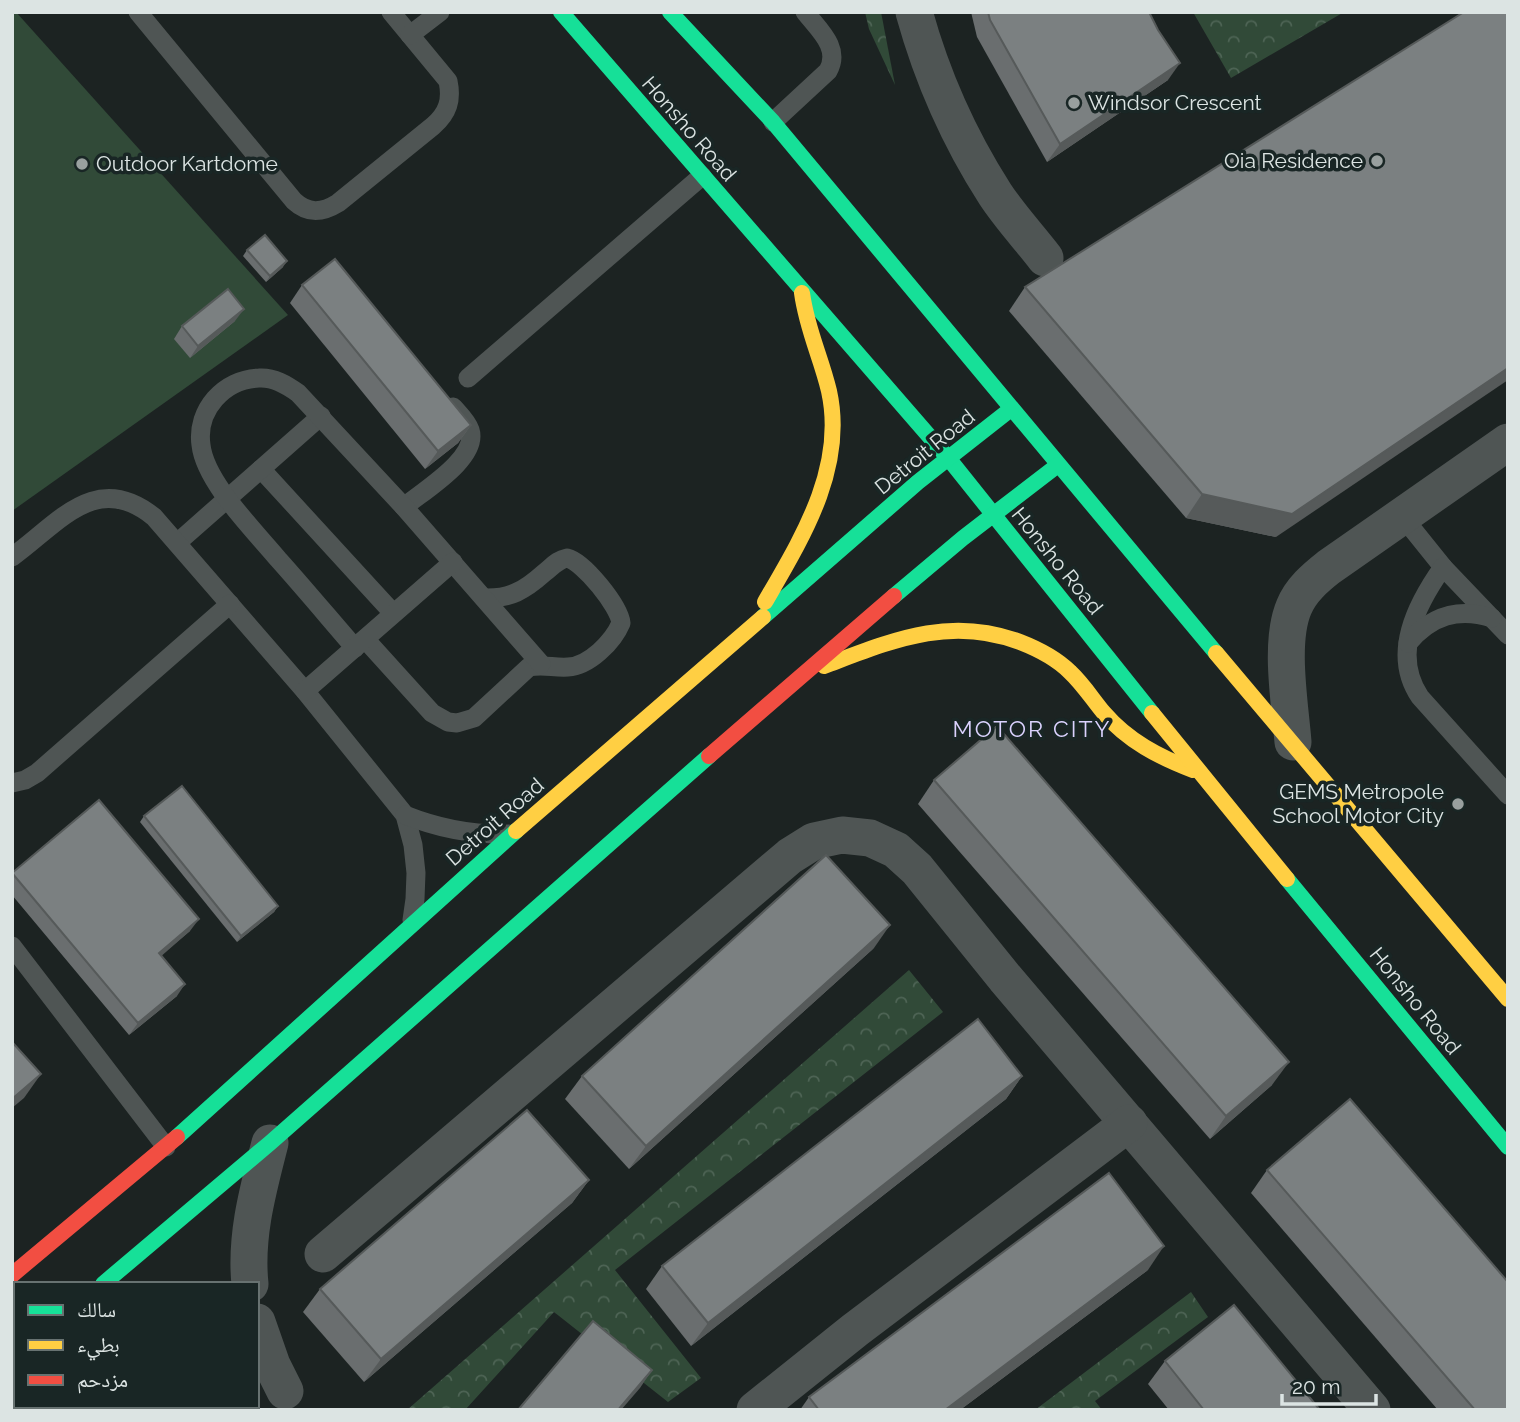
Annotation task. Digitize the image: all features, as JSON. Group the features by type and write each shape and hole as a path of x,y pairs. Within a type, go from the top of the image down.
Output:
{"street":[{"name":"Honsho Road","path":"561,12 949,459 1199,772 1508,1147"},
{"path":"670,12 773,121 1058,465 1508,999"},
{"path":"914,12 925,54 956,127 996,196 1045,258"},
{"path":"751,627 820,502 828,474 832,446 830,395 810,337 802,291"},
{"name":"Detroit Road","path":"12,1275 166,1147 512,834 918,482 1012,409"},
{"path":"1293,743 1286,631 1294,606 1309,584 1329,566 1508,442"},
{"path":"105,1282 270,1143 802,674 992,515 1058,465"},
{"path":"802,674 922,632 953,629 994,634 1016,640 1045,654 1071,673 1115,726 1142,747 1199,772"},
{"path":"323,1254 790,856 814,841 842,835 870,838 896,850 917,869 1005,978 1372,1410"},
{"path":"755,1410 855,1330 1129,1123"},
{"path":"250,1282 252,1221 270,1143"},
{"path":"259,1328 272,1365 295,1400"},
{"path":"259,1370 295,1400"}],"lane":[{"path":"138,12 294,201 316,211 324,211 338,202 433,126 447,111 450,91 443,72 391,12"},
{"path":"410,35 440,12"},
{"path":"773,121 828,71 831,64 833,57 830,44 806,12"},
{"path":"468,378 702,176"},
{"path":"484,598 507,597 518,593 561,559 574,560 580,563 616,608 621,623 614,636 587,662 570,667 541,664 529,667 474,718 448,723 432,713 360,643 227,498 208,467 201,447 200,427 208,407 222,391 240,381 261,377 281,382 299,393 404,507 541,664"},
{"path":"404,507 463,459 471,446 470,429 439,391"},
{"path":"177,543 321,416"},
{"path":"261,469 393,613"},
{"path":"12,557 75,507 90,500 108,497 125,499 141,506 154,517 305,691 405,815 413,845 416,873 411,924"},
{"path":"1402,516 1443,567 1508,635"},
{"path":"305,691 453,562"},
{"path":"1443,567 1417,609 1408,643 1406,660 1413,686 1508,795"},
{"path":"12,783 37,773 230,604"},
{"path":"1408,643 1419,630 1447,615 1463,612 1493,619"},
{"path":"405,815 460,833 512,834"},
{"path":"12,946 166,1147"}],"green space":[{"name":"Outdoor Kartdome","path":"12,12 16,12 288,315 12,511"},
{"path":"865,12 881,12 895,85 869,29"},
{"path":"1193,12 1344,12 1231,78"},
{"path":"909,970 943,1012 615,1270 701,1378 668,1402 554,1312 465,1410 407,1410"},
{"path":"1191,1292 1208,1317 1095,1401 1102,1410 1035,1410"}],"building":[{"name":"Windsor Crescent","path":"988,12 1149,12 1180,63 1060,144"},
{"name":"Oia Residence","path":"1464,12 1508,12 1508,368 1292,514 1202,494 1025,287"},
{"path":"265,235 287,261 270,276 247,250"},
{"path":"335,259 471,425 438,451 302,285"},
{"path":"228,289 244,309 198,346 182,326"},
{"path":"997,726 1289,1062 1226,1116 934,780"},
{"path":"182,786 278,906 241,936 144,816"},
{"path":"99,800 199,919 159,953 185,984 138,1023 12,873"},
{"path":"826,855 890,925 646,1146 582,1076"},
{"path":"978,1019 1022,1076 708,1323 662,1266"},
{"path":"12,1042 41,1074 12,1099"},
{"path":"1350,1099 1508,1282 1508,1410 1475,1410 1267,1170"},
{"path":"527,1110 589,1180 381,1359 320,1289"},
{"path":"1109,1173 1164,1246 945,1410 819,1410 809,1397"},
{"path":"1234,1305 1320,1410 1204,1410 1165,1361"},
{"path":"593,1321 652,1370 618,1410 518,1410"}],"traffic: fast":[{"path":"561,12 949,459 1152,713"},
{"path":"670,12 773,122 1216,653"},
{"path":"763,617 918,482 1011,409"},
{"path":"894,596 963,538 1058,465"},
{"path":"105,1282 270,1143 709,756"},
{"path":"177,1137 516,831"},
{"path":"1287,879 1508,1147"}],"traffic: slow":[{"path":"765,602 806,527 826,475 831,447 833,420 829,391 802,293"},
{"path":"516,831 763,617"},
{"path":"824,666 921,634 944,631 994,634 1020,642 1053,658 1075,677 1123,732 1156,754 1193,770"},
{"path":"1216,653 1508,999"},
{"path":"1152,713 1287,879"}],"traffic: jam":[{"path":"709,756 894,596"},
{"path":"12,1275 177,1137"}],"place":[{"name":"Windsor Crescent","path":"1074,103"},
{"name":"Oia Residence","path":"1377,161"},
{"name":"Outdoor Kartdome","path":"82,164"},
{"name":"GEMS Metropole School Motor City","path":"1458,804"}],"district":[{"name":"MOTOR CITY","path":"1032,729"}]}
